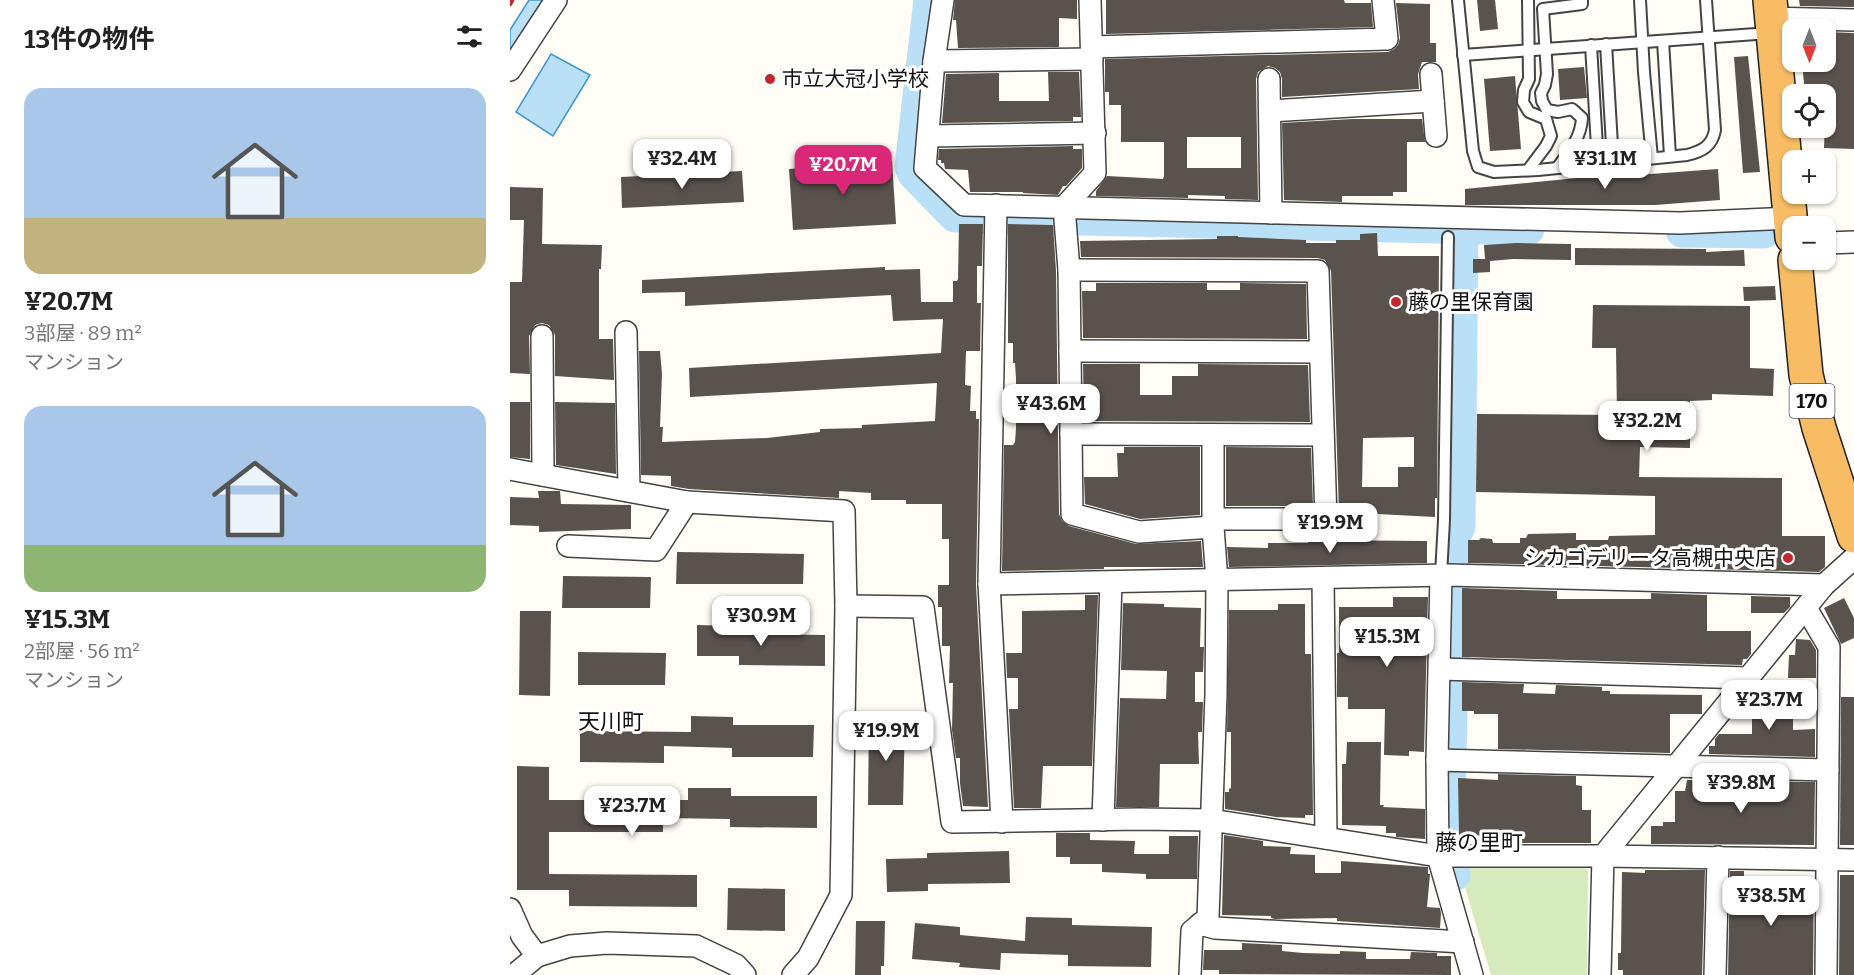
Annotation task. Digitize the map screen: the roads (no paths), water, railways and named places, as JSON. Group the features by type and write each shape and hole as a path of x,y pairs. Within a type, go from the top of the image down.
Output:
{"highway":[{"path":"1772,17 1790,216"},
{"name":"170","path":"1796,270 1806,375 1819,428 1854,536"}],"street":[{"path":"510,70 556,0"},
{"path":"943,0 934,61 925,168 964,204 996,213 1064,215 1271,213 1782,227"},
{"path":"1069,270 1318,271 1326,519 1213,523 1140,532 1072,514 1069,270 1064,215 1095,174 1090,0"},
{"path":"934,61 1387,39 1383,0"},
{"path":"1772,17 1854,20"},
{"path":"1431,74 1436,136"},
{"path":"1269,78 1271,213"},
{"path":"1270,111 1433,101"},
{"path":"928,136 1095,133"},
{"path":"996,213 989,584 1002,822"},
{"path":"1836,243 1854,242"},
{"path":"626,332 629,491"},
{"path":"542,336 543,475"},
{"path":"1070,351 1320,352"},
{"path":"1071,434 1323,435"},
{"path":"1190,975 1192,931 1208,918 1216,694 1217,581 1213,523 1213,436"},
{"path":"510,469 687,502 844,511 846,606 841,895 808,958 793,975"},
{"path":"568,546 656,550 687,502"},
{"path":"1600,975 1603,855 1824,585 1854,558"},
{"path":"989,584 1450,575 1824,585"},
{"path":"1450,575 1446,855 1462,942 1472,975"},
{"path":"1323,578 1326,838"},
{"path":"1103,820 1111,582"},
{"path":"846,606 923,607 952,822 1211,820 1446,855 1603,855 1854,860"},
{"path":"1806,608 1829,646 1826,975"},
{"path":"1449,669 1748,678"},
{"path":"1446,760 1828,770"},
{"path":"1715,975 1718,857"},
{"path":"510,909 522,936 537,956"},
{"path":"1200,924 1215,928 1462,942"},
{"path":"513,975 537,956 570,946 607,944 696,946 736,965 745,975"}],"lane":[{"path":"1458,0 1473,151 1478,167 1494,172 1687,155 1709,146 1715,130 1706,0"},
{"path":"1528,0 1529,78 1524,90 1523,102 1529,112 1546,119 1551,136 1528,170"},
{"path":"1557,168 1577,141 1582,118 1572,109 1558,112 1547,110 1542,101 1541,93 1547,74 1543,9 1582,4 1582,0"},
{"path":"1640,0 1652,158"},
{"path":"1463,55 1709,39 1772,17"},
{"path":"1663,41 1670,156"},
{"path":"1606,44 1613,162"},
{"path":"1591,45 1598,164"},
{"path":"1609,93 1622,93"},
{"path":"1611,125 1624,124"},
{"path":"1448,237 1444,520 1450,575"}],"water":[{"path":"529,0 543,0 510,53 510,30"},
{"path":"551,54 590,75 553,136 516,112"}],"waterway":[{"path":"930,0 911,167 914,174 955,216 1528,229"},
{"path":"1454,875 1448,844 1455,533 1459,527 1462,228"},
{"path":"1682,231 1764,232"}],"railway":[{"path":"510,4 512,0"}],"place":[{"name":"市立大冠小学校","path":"770,79"},
{"name":"藤の里保育園","path":"1396,302"},
{"name":"シカゴデリータ高槻中央店","path":"1788,558"}],"district":[{"name":"天川町","path":"611,721"},
{"name":"藤の里町","path":"1479,842"}]}
